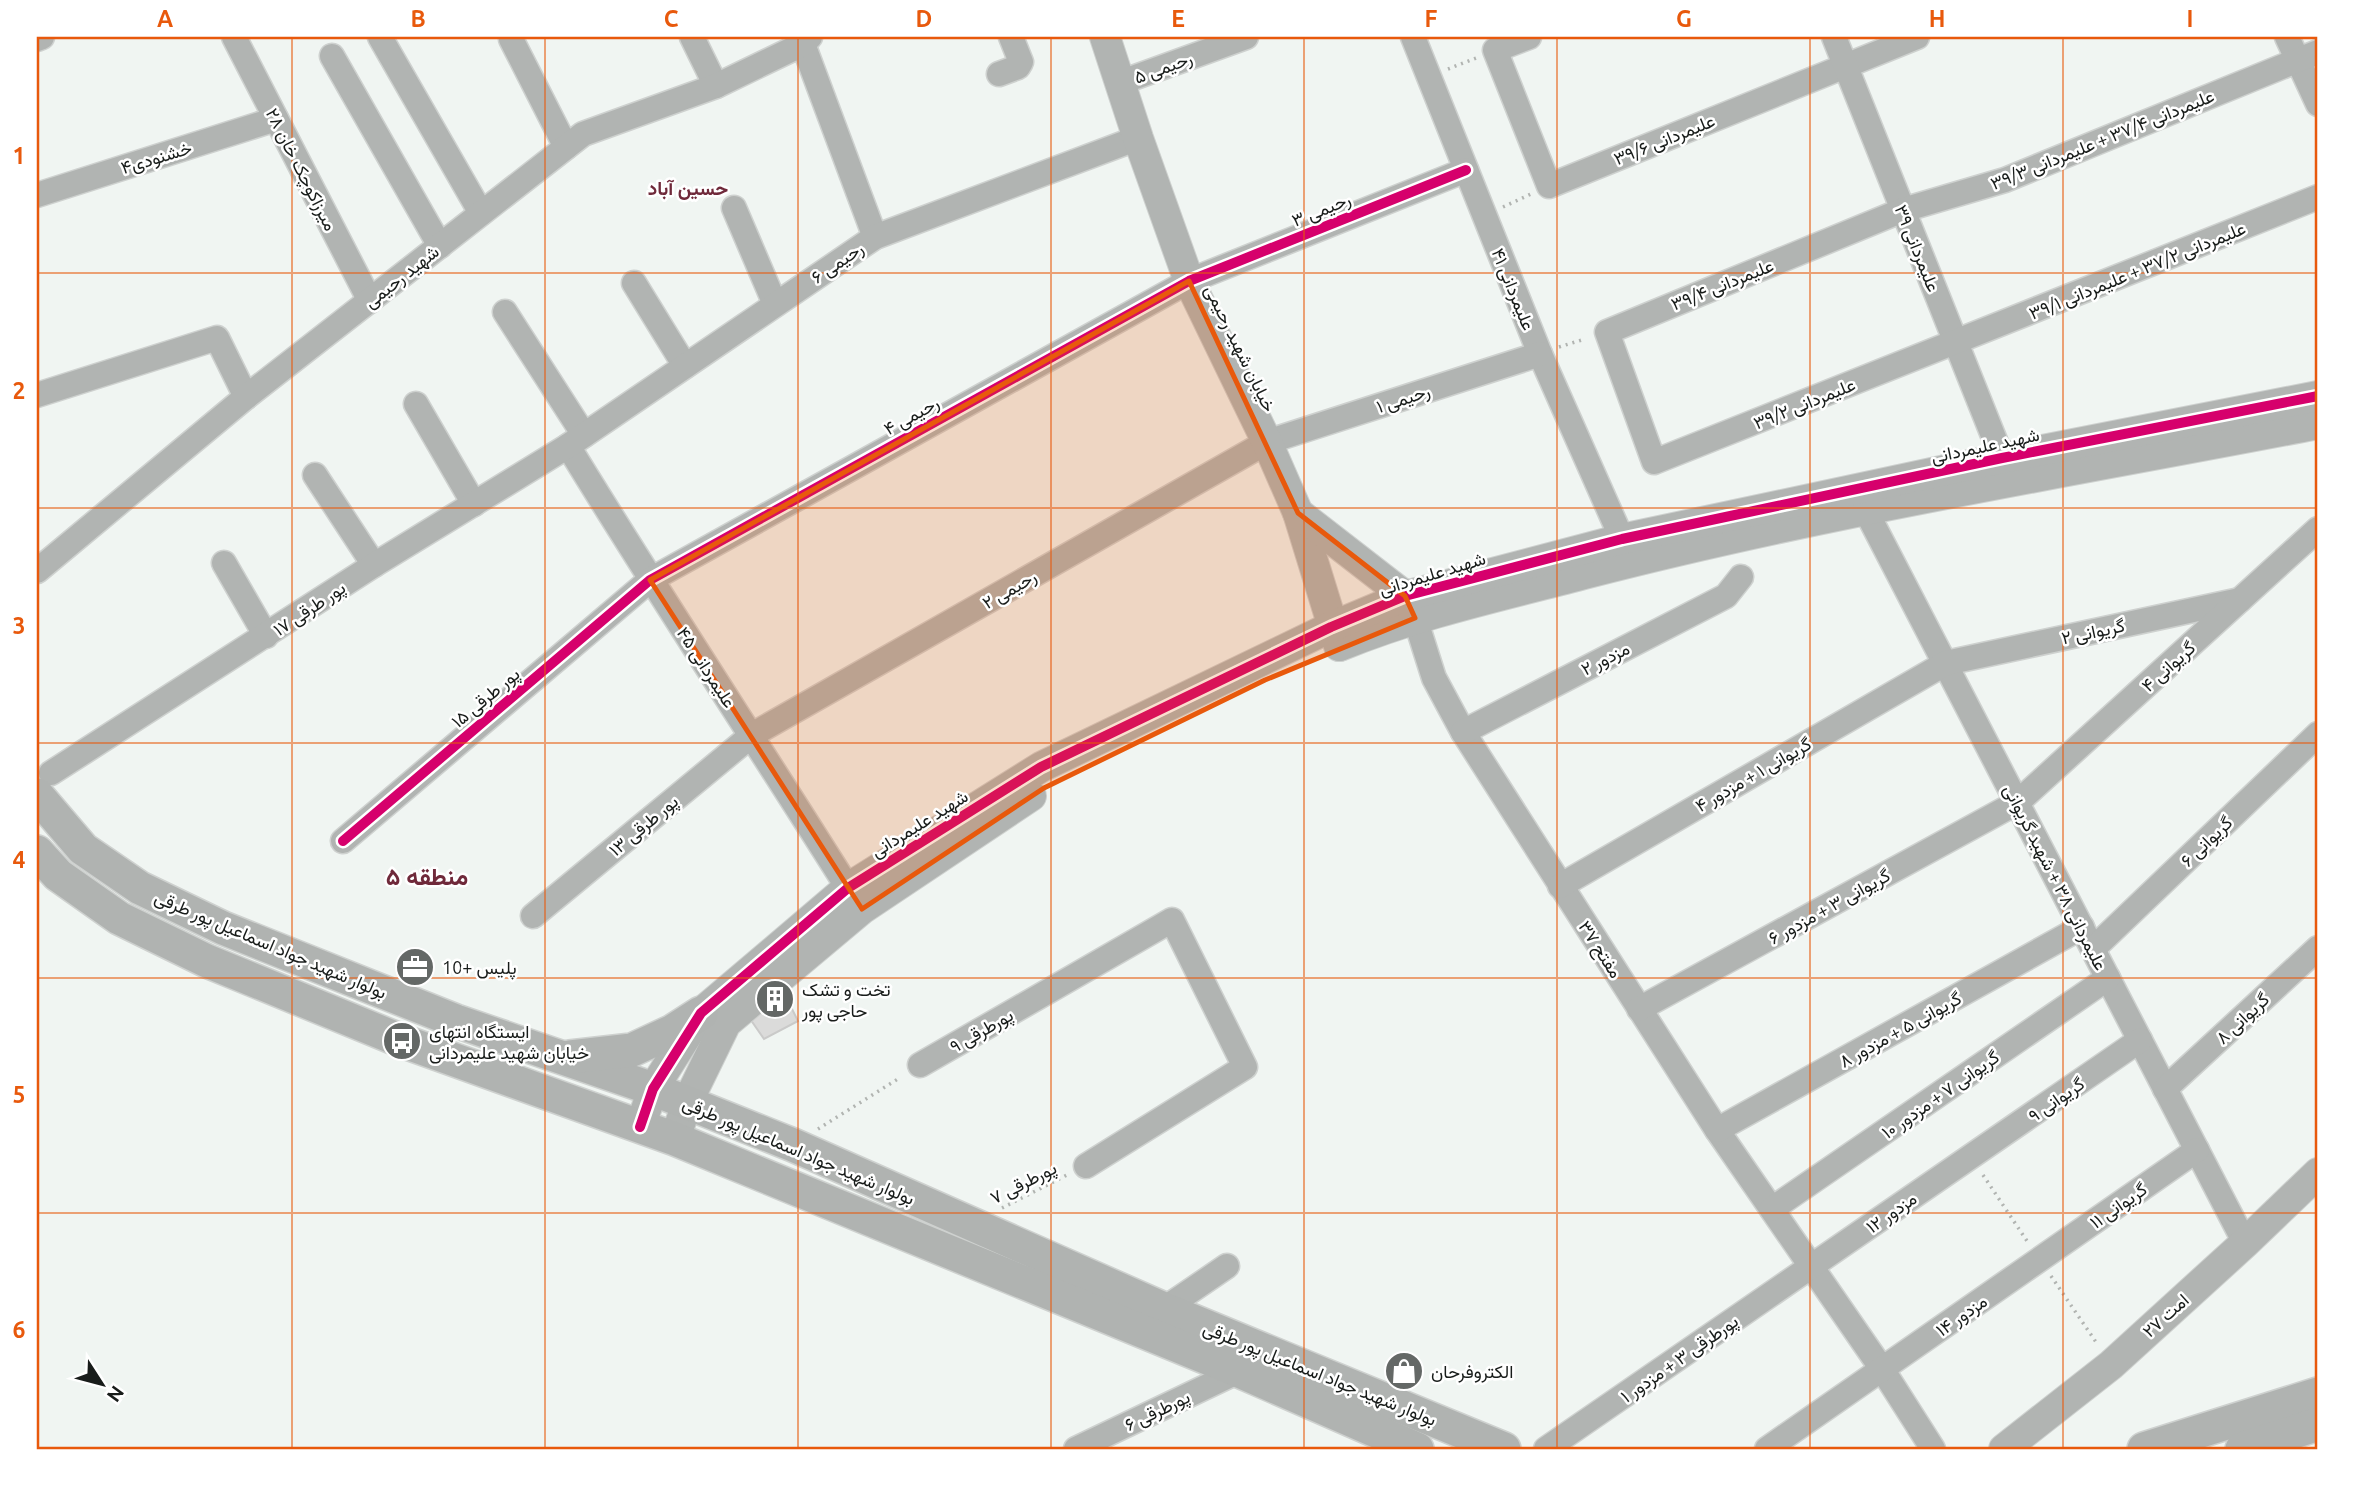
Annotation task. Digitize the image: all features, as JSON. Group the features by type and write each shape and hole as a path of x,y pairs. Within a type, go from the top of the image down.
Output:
{"main road":[{"name":"بولوار شهید جواد اسماعیل پور طرقی","path":"44,784 83,849 140,888 248,938 456,1021 653,1089 793,1145 1164,1309 1504,1449"},
{"name":"بولوار شهید جواد اسماعیل پور طرقی","path":"37,852 58,875 119,918 207,961 402,1041 674,1139 1239,1371 1417,1449"},
{"path":"559,1058 632,1050 673,1031 701,1013"},
{"path":"2144,1449 2318,1394"},
{"path":"2242,1449 2318,1424"}],"street":[{"path":"37,39 42,37"},
{"name":"میرزاکوچک خان ۲۸","path":"234,37 370,301"},
{"path":"380,37 481,213"},
{"path":"692,37 716,86"},
{"path":"999,74 1018,67 1021,62 1011,37"},
{"name":"خیابان شهید رحیمی","path":"1105,37 1189,281 1267,442 1298,513 1335,637"},
{"name":"رحیمی ۵","path":"1119,83 1246,37"},
{"name":"علیمردانی ۴۱","path":"1413,37 1540,354 1624,551"},
{"path":"1529,37 1495,50 1549,186"},
{"name":"علیمردانی ۳۹","path":"1834,37 2004,471"},
{"name":"علیمردانی ۳۹/۶","path":"1549,186 1917,37"},
{"path":"2287,37 2308,56 2318,104"},
{"path":"511,39 566,147"},
{"path":"806,41 875,237"},
{"name":"شهید رحیمی","path":"37,571 246,397 583,134 716,86 806,41"},
{"path":"332,56 440,246"},
{"name":"علیمردانی ۳۷/۴ + علیمردانی ۳۹/۳","path":"1903,210 2004,180 2308,56"},
{"name":"خشنودی۴","path":"39,188 276,119"},
{"name":"رحیمی ۶","path":"576,440 875,237 1138,138"},
{"name":"رحیمی ۳","path":"1189,281 1466,170"},
{"name":"علیمردانی ۳۷/۲ + علیمردانی ۳۹/۱","path":"1955,343 2318,197"},
{"path":"734,208 775,304"},
{"name":"علیمردانی ۳۹/۴","path":"1607,332 1903,210"},
{"name":"رحیمی ۴","path":"650,580 1189,281"},
{"path":"634,283 685,366"},
{"name":"علیمردانی ۴۵","path":"505,312 650,580 855,899"},
{"name":"علیمردانی ۳۹/۲","path":"1607,332 1654,462 1955,343"},
{"path":"37,395 217,338 246,397"},
{"name":"رحیمی ۱","path":"1267,442 1540,354"},
{"name":"شهید علیمردانی","path":"640,1128 653,1089 701,1013 855,899 1044,788 1335,637 1410,607 1624,551 1662,553 1863,501 2004,471 2318,396"},
{"path":"416,404 474,503"},
{"name":"شهید علیمردانی","path":"2004,471 2318,424"},
{"name":"پور طرقی ۱۷","path":"44,784 374,565 576,440"},
{"name":"رحیمی ۲","path":"752,735 1267,442"},
{"path":"316,475 374,565"},
{"name":"علیمردانی ۳۸ + شهید گریوانی","path":"1863,501 2245,1243"},
{"path":"1298,513 1410,607"},
{"name":"گریوانی ۴","path":"2018,802 2318,529"},
{"path":"224,563 266,636"},
{"name":"مزدور ۲","path":"1463,732 1726,596 1741,577"},
{"name":"پور طرقی ۱۵","path":"343,841 650,580"},
{"name":"گریوانی ۲","path":"1946,663 2241,600"},
{"name":"مفتح ۳۷","path":"1410,607 1434,678 1463,732 1717,1130 1882,1369 1933,1449"},
{"name":"گریوانی ۱ + مزدور ۴","path":"1560,886 1946,663"},
{"name":"گریوانی ۶","path":"2088,938 2318,734"},
{"name":"پور طرقی ۱۳","path":"533,916 752,735"},
{"name":"گریوانی ۳ + مزدور ۶","path":"1639,1009 2018,802"},
{"name":"شهید علیمردانی","path":"674,1139 687,1102 726,1023 855,899"},
{"name":"پورطرقی ۹","path":"920,1065 1172,920 1245,1067 1086,1166"},
{"name":"گریوانی ۵ + مزدور ۸","path":"1717,1130 2088,938"},
{"name":"گریوانی ۸","path":"2165,1088 2318,948"},
{"name":"گریوانی ۷ + مزدور ۱۰","path":"1772,1209 2108,978"},
{"name":"گریوانی ۹","path":"1971,1157 2140,1040"},
{"name":"گریوانی ۱۱","path":"2040,1260 2197,1150"},
{"name":"مزدور ۱۲","path":"1811,1267 1971,1157"},
{"name":"امت ۲۷","path":"2004,1449 2111,1364 2318,1173"},
{"name":"مزدور ۱۴","path":"1767,1449 2040,1260"},
{"path":"1164,1309 1227,1266"},
{"name":"پورطرقی ۳ + مزدور ۱","path":"1546,1449 1811,1267"},
{"name":"پورطرقی ۶","path":"1076,1449 1239,1371"}],"path":[{"path":"1429,76 1495,50"},
{"path":"1485,216 1549,186"},
{"path":"1540,354 1607,332"},
{"path":"793,1145 920,1065"},
{"path":"1971,1157 2111,1364"}],"highlighted area":[{"path":"1189,281 1298,513 1405,596 1415,618 1265,680 1044,788 862,909 650,580"}],"building":[{"name":"تخت و تشک حاجی پور","path":"780,985 798,1021 764,1039 746,1013"}],"cycle path":[{"path":"343,841 650,580 1189,281 1466,170"},
{"path":"640,1127 653,1089 701,1013 848,888 1041,767 1331,627 1405,596 1622,539 2002,458 2318,396"}],"place":[{"name":"پلیس +10","path":"415,967"},
{"name":"تخت و تشک حاجی پور","path":"775,999"},
{"name":"ایستگاه انتهای خیابان شهید علیمردانی","path":"402,1041"},
{"name":"الکتروفرحان","path":"1404,1371"}],"district":[{"name":"حسین آباد","path":"688,188"},
{"name":"منطقه ۵","path":"427,876"}]}
